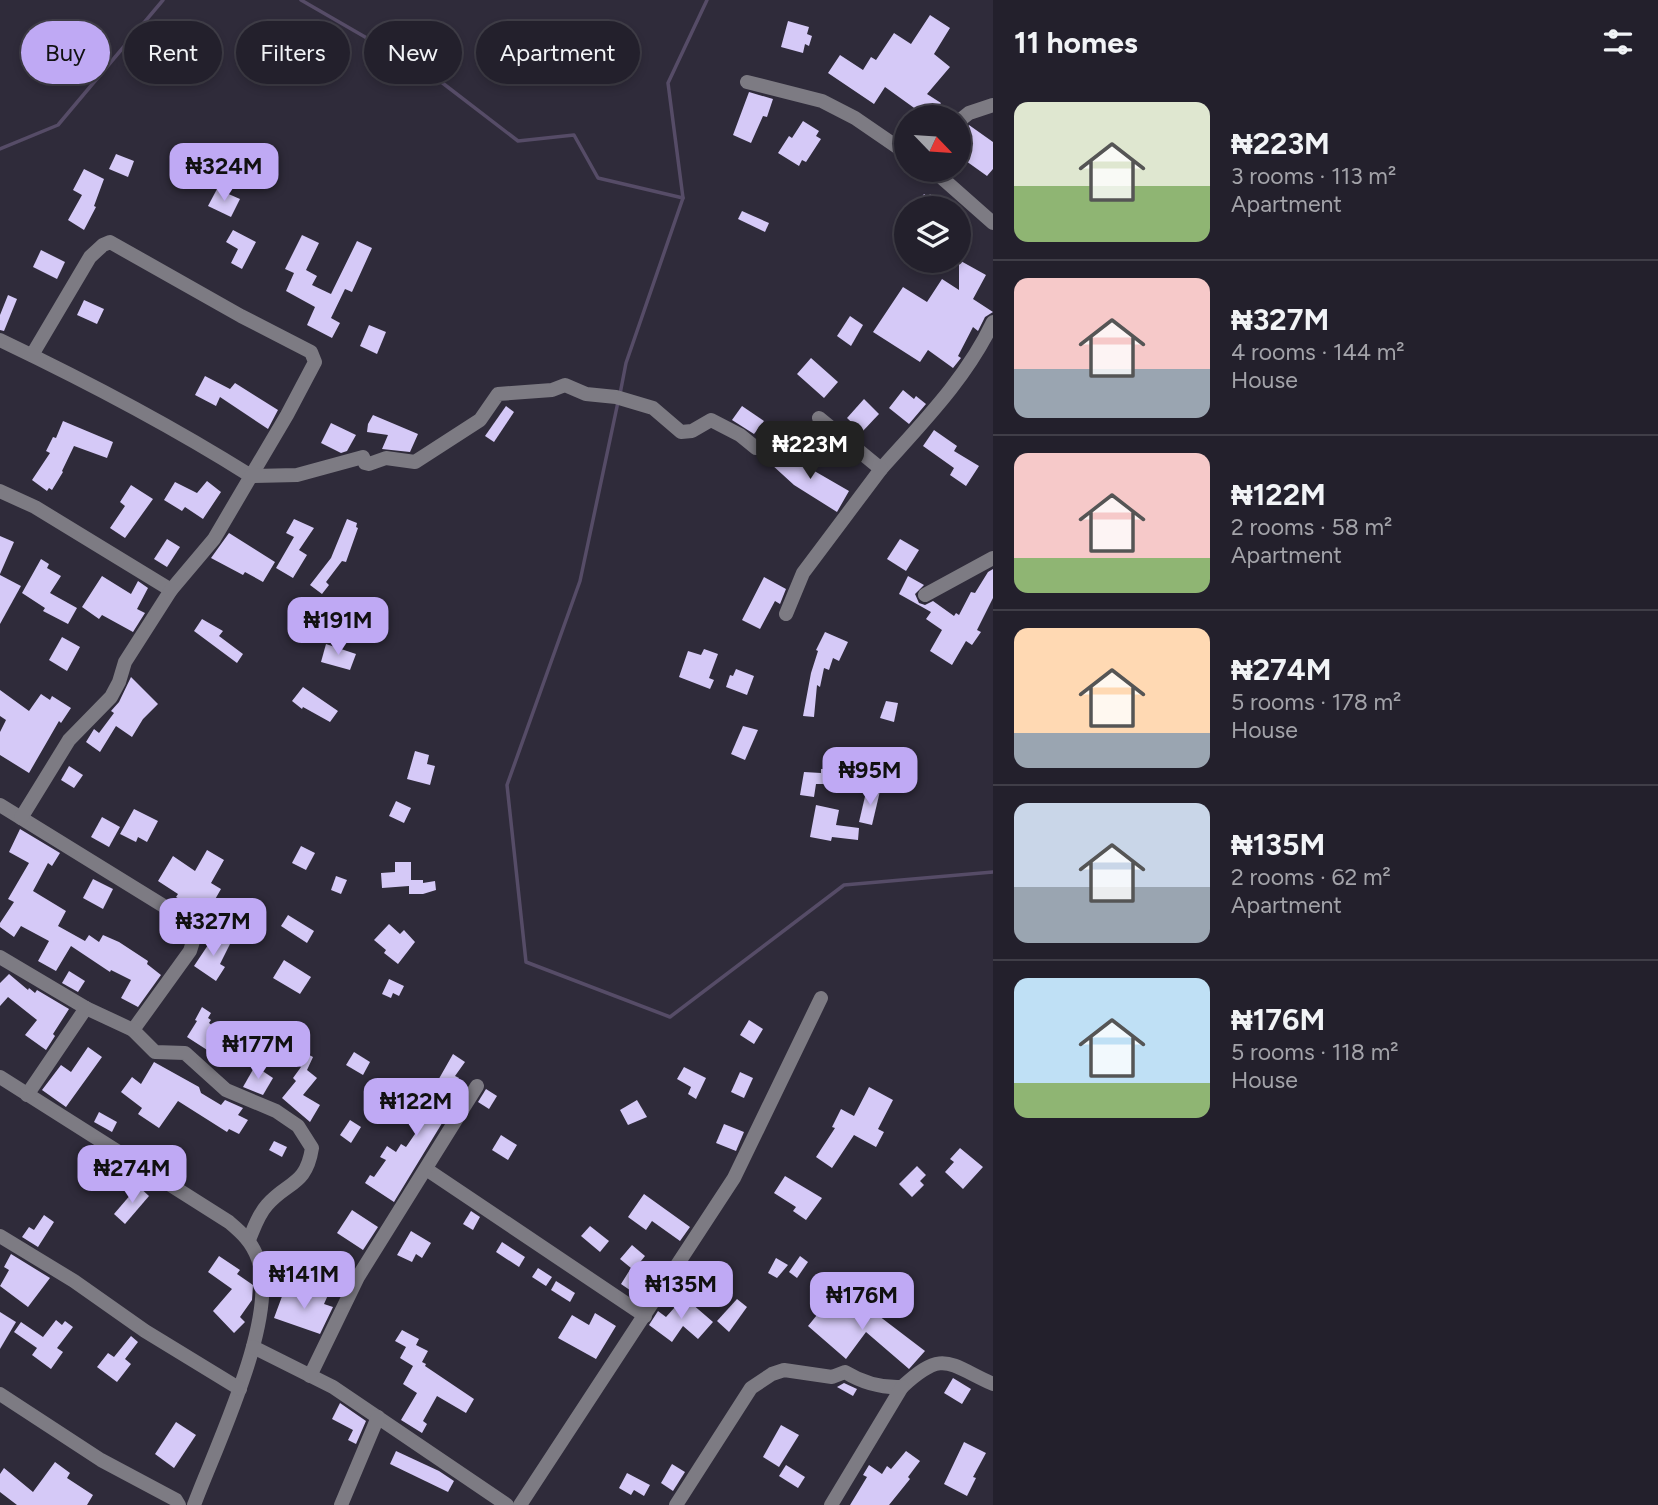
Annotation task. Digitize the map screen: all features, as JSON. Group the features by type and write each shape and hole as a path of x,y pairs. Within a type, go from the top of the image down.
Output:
{"street":[{"path":"747,82 822,101 855,118 894,145"},
{"path":"971,112 993,105"},
{"path":"947,182 993,223"},
{"path":"21,818 69,740 111,697 125,662 171,590 214,539 315,366 315,357 311,352 110,242 103,244 90,257 32,355"},
{"path":"786,614 803,573 881,470 949,393 979,352 993,322"},
{"path":"0,340 191,439 251,476 297,475 363,457 365,463 369,464 386,458 415,462 480,421 498,394 552,390 565,385 586,394 619,398 653,408 681,432 686,433 711,420 740,435 756,448 786,439"},
{"path":"819,418 881,470"},
{"path":"0,491 35,507 171,590"},
{"path":"925,595 992,561"},
{"path":"0,805 188,922 195,935 190,951 133,1030"},
{"path":"0,957 86,1008 133,1030 155,1052 185,1053 226,1090 276,1111 298,1126 312,1148 309,1166 299,1179 268,1203 259,1215 249,1240"},
{"path":"520,1505 734,1178 821,998"},
{"path":"27,1095 86,1008"},
{"path":"0,1077 229,1222 249,1240 259,1261 262,1279 260,1322 253,1347 240,1389 195,1503 177,1503 101,1460 0,1396"},
{"path":"310,1376 358,1278 477,1086"},
{"path":"426,1169 645,1316"},
{"path":"0,1236 74,1281 145,1331 240,1389"},
{"path":"253,1347 333,1387 507,1505"},
{"path":"831,1505 902,1387 922,1368 931,1363 944,1362 993,1384"},
{"path":"676,1505 751,1388 772,1374 784,1370 832,1377 845,1371 859,1381 902,1387"},
{"path":"0,1396 0,1405"},
{"path":"341,1505 378,1417"}],"building":[{"path":"930,15 950,28 934,54 950,67 927,94 941,103 940,105 910,105 885,87 874,104 828,73 840,55 863,70 871,57 876,60 894,33 911,44"},
{"path":"788,21 809,27 807,34 812,36 809,46 805,44 803,53 781,47"},
{"path":"749,92 773,99 767,117 763,116 751,143 733,135"},
{"path":"803,121 819,131 816,136 821,139 806,162 802,160 799,166 778,153"},
{"path":"971,126 993,142 993,169 987,176 971,165"},
{"path":"116,154 134,161 128,177 109,169"},
{"path":"84,169 104,179 94,206 96,207 84,230 68,220 82,195 73,190"},
{"path":"217,189 240,199 231,217 208,206"},
{"path":"742,211 769,223 765,232 738,219"},
{"path":"233,230 256,242 242,269 231,263 238,249 226,242"},
{"path":"302,235 319,243 306,270 317,276 312,285 331,294 357,241 372,248 352,292 345,289 331,318 340,323 332,338 307,325 315,307 286,291 294,273 285,269"},
{"path":"41,250 65,262 57,279 33,267"},
{"path":"971,267 986,275 973,299 993,312 985,317 978,331 973,327 958,356 961,358 953,368 928,350 920,362 873,332 903,287 927,302 942,279 959,290 959,273 971,273"},
{"path":"8,295 17,299 4,331 0,330 0,315"},
{"path":"84,300 104,309 97,324 77,315"},
{"path":"850,316 863,325 851,346 837,336"},
{"path":"369,325 386,332 377,354 360,346"},
{"path":"811,358 838,382 824,398 797,374"},
{"path":"205,376 230,389 235,383 278,410 268,429 220,397 216,406 195,395"},
{"path":"903,390 926,404 909,424 889,408"},
{"path":"864,399 879,414 862,432 847,418"},
{"path":"506,406 514,412 494,442 485,436"},
{"path":"742,406 764,421 754,434 732,420"},
{"path":"373,415 418,434 410,452 382,449 388,435 367,432"},
{"path":"63,421 113,442 107,458 74,446 63,472 52,490 49,488 47,491 32,480 50,453 46,451 53,437 56,438"},
{"path":"331,423 356,435 347,451 341,453 321,443"},
{"path":"934,430 957,446 954,451 979,466 966,486 950,475 954,468 923,446"},
{"path":"831,440 849,456 846,460 826,446"},
{"path":"787,449 804,465 849,491 837,512 794,485 771,464 782,450"},
{"path":"207,481 221,492 203,519 185,507 182,511 164,500 175,482 197,493"},
{"path":"131,485 153,499 125,538 110,528 125,506 120,502"},
{"path":"294,519 314,528 299,550 307,555 293,578 276,568 294,537 286,533"},
{"path":"347,519 357,523 358,528 346,562 342,561 326,582 329,585 322,594 310,585 331,558"},
{"path":"229,533 275,562 263,582 211,558"},
{"path":"0,536 14,542 0,574"},
{"path":"167,539 180,547 167,567 154,559"},
{"path":"900,539 919,550 906,571 887,559"},
{"path":"41,559 49,564 47,568 61,576 50,593 77,608 68,624 43,611 45,608 22,593"},
{"path":"993,569 993,598 977,630 981,632 972,645 966,641 952,665 930,651 942,630 926,619 931,612 899,594 908,576 924,585 915,594 919,603 925,605 933,601 954,616 956,613 959,615 971,592 975,593 988,572"},
{"path":"0,575 21,586 0,624"},
{"path":"102,576 131,594 138,581 148,588 137,609 145,613 133,632 102,615 99,619 82,607"},
{"path":"764,577 786,589 780,604 775,601 760,629 742,620"},
{"path":"202,619 223,631 219,636 243,654 237,663 194,631"},
{"path":"825,632 848,642 839,661 833,658 829,670 824,668 820,687 817,685 814,717 803,716 818,651 816,650"},
{"path":"62,637 80,647 67,671 49,660"},
{"path":"326,644 356,654 350,670 321,662"},
{"path":"704,649 718,654 709,678 714,680 710,689 679,677 688,651 701,655"},
{"path":"736,669 754,676 747,695 726,687 730,675 733,676"},
{"path":"131,677 158,704 143,719 132,737 116,726 100,752 86,742 94,729 99,733 114,713 111,711 119,702"},
{"path":"303,687 338,711 330,722 303,707 302,709 292,701"},
{"path":"0,690 29,711 41,694 50,700 52,696 71,708 61,723 59,721 29,773 0,755 0,732 6,720 0,716"},
{"path":"886,701 898,703 894,722 880,718"},
{"path":"743,726 758,730 745,760 731,754"},
{"path":"415,751 429,755 427,764 435,766 430,785 407,779"},
{"path":"69,766 83,775 74,788 61,780"},
{"path":"821,769 832,769 831,784 816,784 814,797 800,795 804,772 821,773"},
{"path":"867,788 880,791 872,825 859,822"},
{"path":"396,801 411,808 404,823 389,816"},
{"path":"816,805 839,810 836,825 859,828 858,840 832,837 831,841 810,837"},
{"path":"134,809 158,821 147,842 138,837 136,842 120,834"},
{"path":"102,817 120,827 109,847 91,837"},
{"path":"20,829 60,853 52,866 48,863 33,891 66,911 58,926 85,941 89,935 99,942 103,935 119,942 148,961 147,964 161,975 138,1007 121,998 131,980 111,970 110,972 71,946 56,971 38,961 49,941 21,926 14,937 0,927 14,902 8,899 29,863 9,852"},
{"path":"301,846 315,853 306,870 292,863"},
{"path":"207,850 224,860 211,883 221,889 206,915 176,897 178,894 158,881 173,856 195,871"},
{"path":"395,862 411,862 411,880 423,880 423,883 435,881 436,890 409,894 409,886 382,888 381,873 395,872"},
{"path":"336,876 347,880 341,894 331,890"},
{"path":"93,879 113,889 103,909 83,898"},
{"path":"288,915 314,931 307,943 281,926"},
{"path":"389,924 400,934 404,930 415,942 398,964 384,953 386,950 374,940"},
{"path":"214,936 230,944 220,964 225,967 216,981 194,966"},
{"path":"284,960 311,977 300,994 273,978"},
{"path":"69,971 85,981 78,992 62,983"},
{"path":"9,974 28,990 29,988 35,993 37,990 69,1009 46,1050 25,1035 37,1020 8,997 0,1006 0,983"},
{"path":"389,979 404,986 399,996 393,993 391,998 382,994"},
{"path":"202,1007 211,1013 209,1023 230,1038 218,1057 187,1037"},
{"path":"749,1020 763,1029 754,1044 740,1035"},
{"path":"88,1047 102,1057 66,1107 42,1090 61,1065 71,1072"},
{"path":"296,1048 313,1057 307,1070 317,1078 303,1095 320,1105 310,1122 282,1098 296,1081 293,1078 301,1067 289,1061"},
{"path":"354,1052 370,1062 363,1075 346,1065"},
{"path":"453,1054 465,1062 455,1076 459,1078 440,1110 447,1115 394,1202 365,1183 370,1175 374,1177 386,1160 380,1157 387,1146 396,1152 401,1144 406,1147 426,1118 421,1114 431,1100 428,1098"},
{"path":"154,1062 199,1087 201,1093 221,1105 225,1100 243,1108 238,1115 248,1120 239,1134 229,1129 227,1132 178,1101 159,1128 138,1114 142,1108 121,1092 132,1077 141,1084"},
{"path":"255,1066 273,1078 263,1095 243,1087"},
{"path":"684,1067 706,1078 696,1099 688,1094 691,1087 677,1079"},
{"path":"740,1072 753,1078 744,1098 731,1092"},
{"path":"869,1087 893,1100 878,1129 884,1132 876,1147 854,1135 832,1168 816,1157 835,1128 832,1127 841,1109 854,1116"},
{"path":"486,1089 497,1096 489,1109 478,1102"},
{"path":"637,1100 647,1117 628,1125 620,1110"},
{"path":"99,1112 117,1122 112,1132 94,1122"},
{"path":"350,1120 361,1127 351,1143 340,1135"},
{"path":"724,1124 744,1132 736,1151 716,1143"},
{"path":"501,1135 517,1145 508,1160 492,1150"},
{"path":"274,1141 287,1147 282,1157 269,1150"},
{"path":"960,1148 983,1167 963,1189 945,1172 954,1162 950,1159"},
{"path":"917,1166 926,1175 920,1181 924,1185 912,1197 899,1184"},
{"path":"785,1176 822,1198 806,1220 793,1211 796,1207 774,1193"},
{"path":"138,1186 149,1196 125,1224 114,1214"},
{"path":"644,1194 690,1227 680,1241 652,1221 646,1230 628,1217"},
{"path":"352,1210 378,1227 363,1250 337,1233"},
{"path":"471,1211 480,1217 473,1230 463,1224"},
{"path":"44,1215 54,1222 38,1247 22,1237 29,1227 34,1230"},
{"path":"590,1226 609,1241 600,1252 581,1236"},
{"path":"411,1231 431,1243 422,1258 416,1254 412,1262 397,1255"},
{"path":"502,1242 525,1257 519,1267 496,1252"},
{"path":"632,1245 645,1256 637,1266 650,1274 646,1280 649,1283 640,1297 621,1284 631,1268 620,1259"},
{"path":"11,1254 50,1278 28,1307 0,1286 9,1270 4,1267"},
{"path":"219,1256 240,1270 237,1274 253,1285 252,1300 240,1317 245,1322 234,1333 213,1311 232,1289 208,1272"},
{"path":"800,1256 808,1262 797,1278 789,1272"},
{"path":"776,1258 788,1265 777,1278 768,1273"},
{"path":"538,1268 552,1277 546,1286 532,1277"},
{"path":"556,1281 575,1293 570,1302 551,1290"},
{"path":"316,1289 328,1295 324,1304 333,1307 320,1334 274,1318 284,1291 310,1300"},
{"path":"684,1297 713,1322 698,1339 683,1326 672,1342 649,1325 658,1311 666,1317"},
{"path":"737,1299 747,1307 729,1332 717,1321"},
{"path":"830,1299 839,1306 843,1301 855,1312 862,1303 925,1351 909,1369 866,1332 846,1359 808,1326"},
{"path":"0,1312 16,1322 0,1349"},
{"path":"595,1313 616,1326 596,1359 558,1338 572,1315 589,1325"},
{"path":"56,1320 62,1325 65,1321 73,1327 57,1348 63,1352 51,1369 32,1355 37,1348 14,1332 21,1322 43,1337"},
{"path":"402,1330 419,1339 416,1345 428,1351 422,1362 425,1366 474,1399 466,1413 437,1396 423,1421 427,1424 422,1433 401,1420 417,1393 403,1384 413,1366 400,1358 406,1347 395,1341"},
{"path":"131,1336 138,1342 125,1359 131,1364 117,1382 97,1367 108,1353 114,1357"},
{"path":"953,1378 971,1389 962,1404 944,1393"},
{"path":"844,1383 857,1389 853,1396 837,1387"},
{"path":"340,1403 366,1421 356,1444 348,1440 353,1430 332,1419"},
{"path":"176,1422 196,1435 174,1468 155,1454"},
{"path":"781,1425 799,1435 779,1467 763,1457"},
{"path":"964,1442 986,1453 973,1477 976,1478 967,1496 944,1484"},
{"path":"396,1451 454,1481 448,1492 390,1464"},
{"path":"906,1451 920,1461 908,1477 910,1479 889,1505 850,1505 867,1477 863,1475 869,1465 882,1474 887,1466 891,1469"},
{"path":"55,1462 70,1473 67,1478 93,1495 87,1505 17,1505 0,1492 0,1474 4,1468 33,1492"},
{"path":"672,1464 685,1472 673,1491 661,1483"},
{"path":"786,1465 805,1477 798,1488 779,1476"},
{"path":"627,1473 650,1485 644,1496 634,1490 631,1495 619,1488"}],"waterway":[{"path":"0,149 58,125 163,0"},
{"path":"301,0 436,78 518,141 574,135 598,178 683,198"},
{"path":"620,394 626,363 683,198 668,83 707,0"},
{"path":"618,402 580,581 507,785 526,962 670,1017 844,885 993,872"}]}
